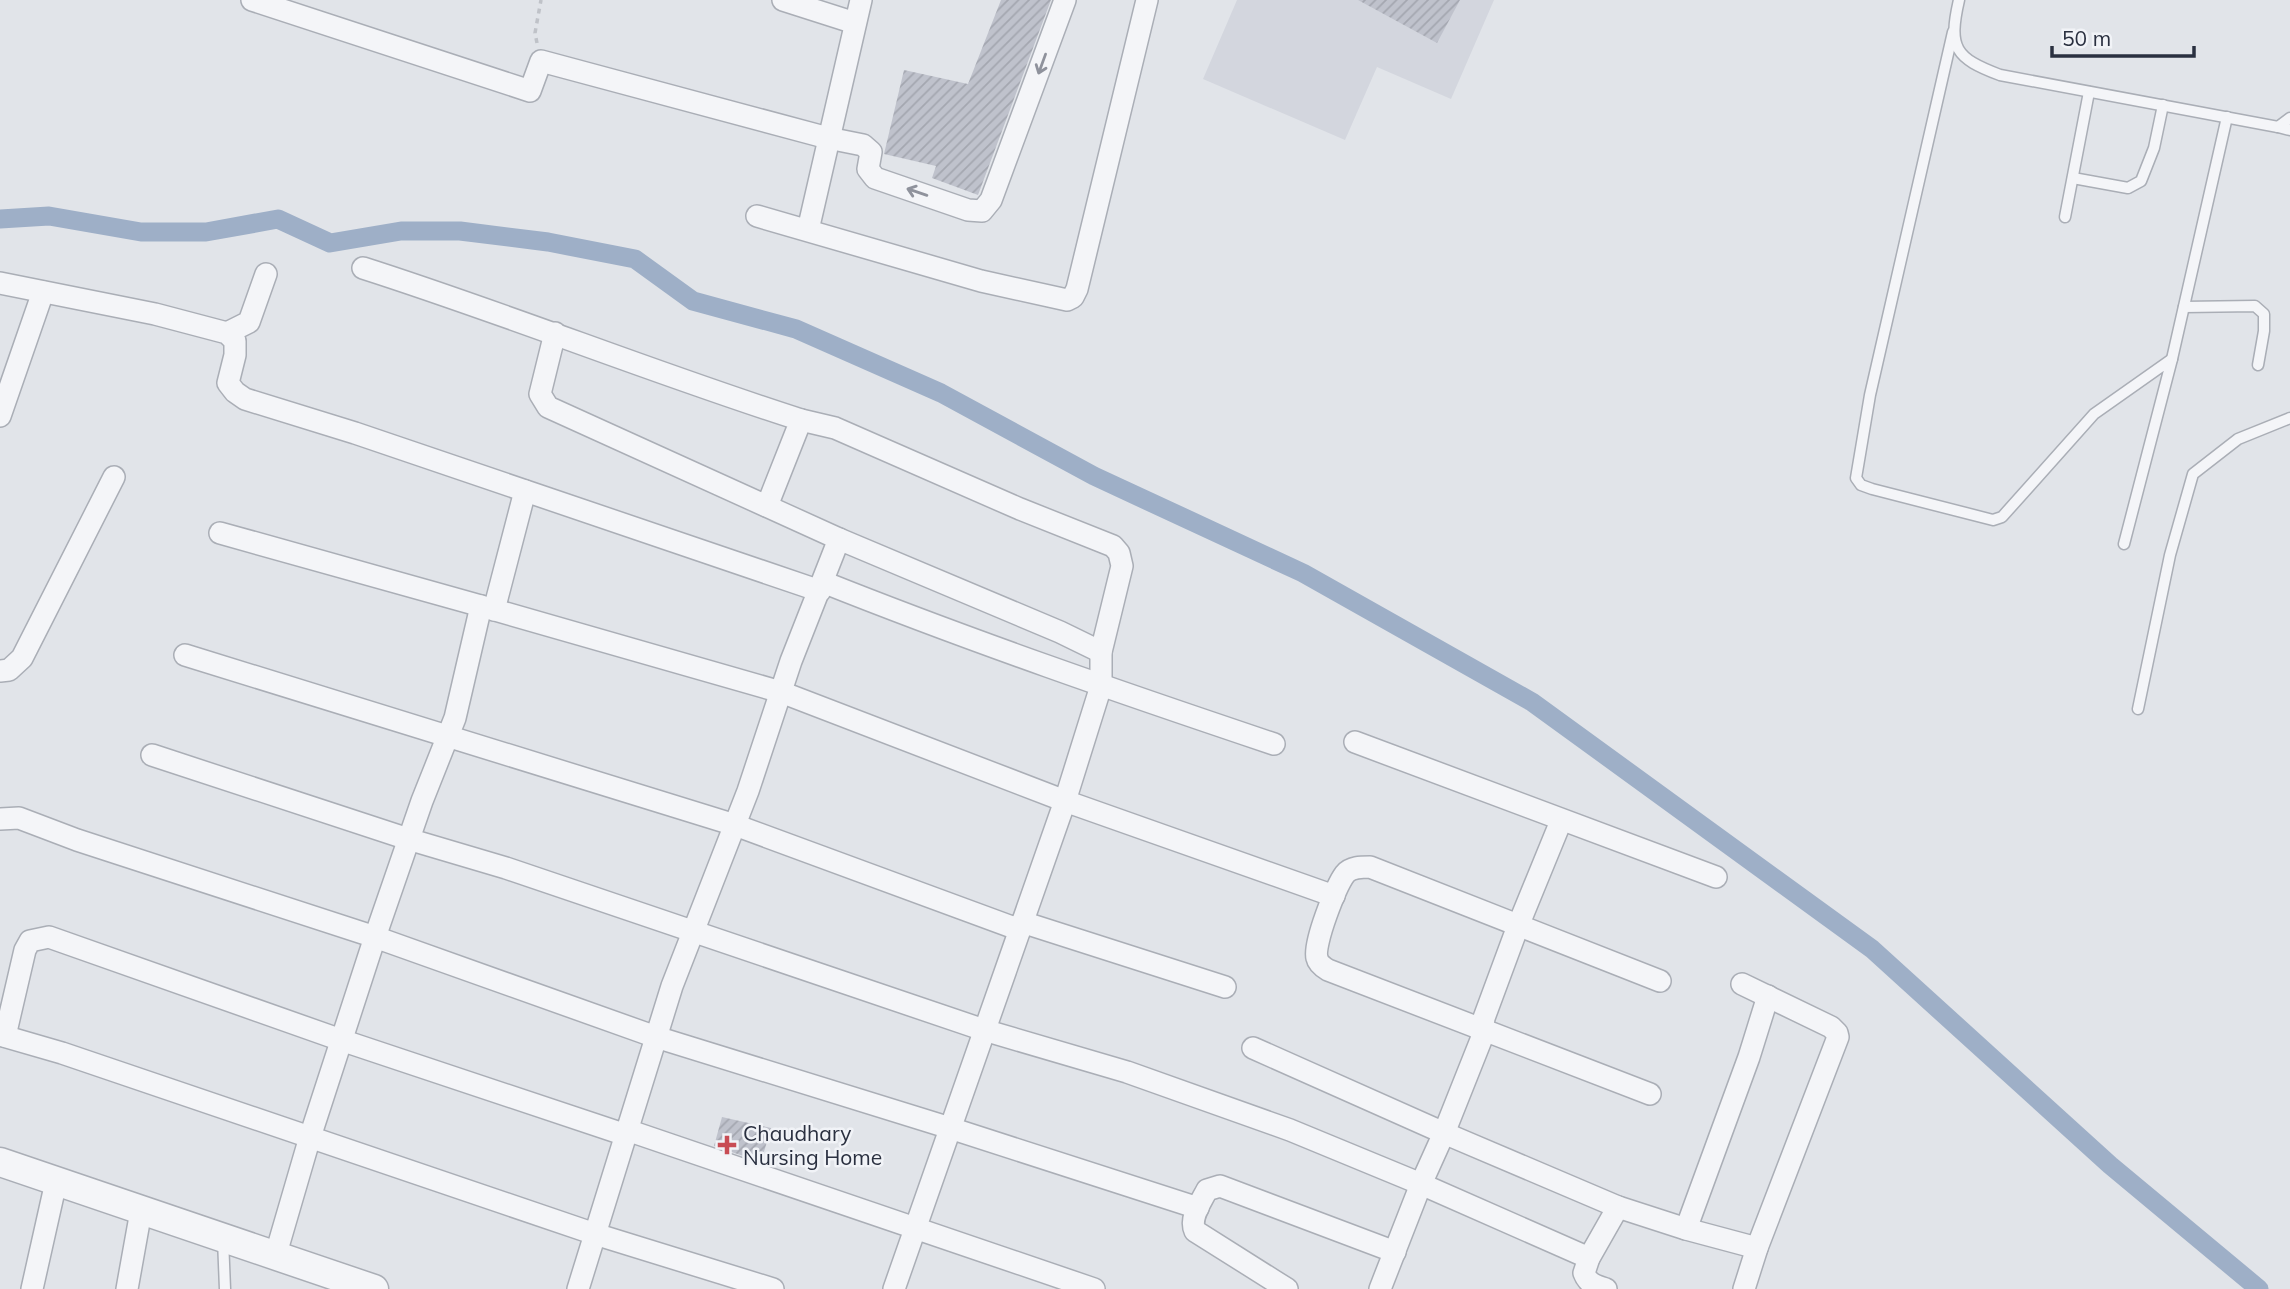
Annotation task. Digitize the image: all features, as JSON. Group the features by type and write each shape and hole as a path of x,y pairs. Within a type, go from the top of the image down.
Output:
{"street":[{"path":"252,0 530,91 541,61 863,145 871,152 867,169 875,178 968,210 982,211 991,200 1065,0"},
{"path":"783,0 855,23"},
{"path":"807,230 861,0"},
{"path":"757,216 981,282 1059,300 1073,297 1147,0"},
{"path":"363,268 555,333 737,400 835,428 1020,509 1113,546 1119,553 1122,566 1101,652 1101,686 1065,801 894,1289"},
{"path":"227,333 249,322 266,274"},
{"path":"0,283 155,314 227,333 235,341 228,383 235,393 245,399 821,586 1101,686 1274,744"},
{"path":"0,416 43,292"},
{"path":"555,333 540,394 548,407 839,539 1060,632 1101,652"},
{"path":"767,506 801,420"},
{"path":"0,671 9,670 22,658 114,477"},
{"path":"275,1257 341,1040 408,839 455,719 525,491"},
{"path":"220,533 781,692 1065,801 1334,896"},
{"path":"578,1289 672,986 735,825 781,692 839,539"},
{"path":"186,655 735,825 1021,926 1225,987"},
{"path":"1355,742 1716,877"},
{"path":"152,755 408,839 506,868 984,1030 1152,1081 1290,1130 1422,1184 1584,1273 1592,1284 1606,1289"},
{"path":"0,819 19,818 77,840 375,937 656,1037 1198,1208"},
{"path":"1386,1287 1395,1252 1444,1133 1518,926 1561,821"},
{"path":"1650,1094 1328,970 1320,964 1317,946 1345,873 1356,867 1370,867 1660,981"},
{"path":"773,1289 595,1234 2,1035 25,950 30,941 49,937 341,1040 916,1226 1094,1289"},
{"path":"1742,984 1831,1027 1838,1037 1757,1248 1744,1289"},
{"path":"1686,1229 1768,996"},
{"path":"1254,1048 1618,1207 1757,1248"},
{"path":"0,1162 374,1289"},
{"path":"32,1289 56,1182"},
{"path":"1287,1289 1199,1235 1193,1225 1207,1190 1220,1186 1395,1252"},
{"path":"1584,1273 1618,1207"},
{"path":"127,1289 141,1211"}],"lane":[{"path":"1959,0 1870,395 1856,478 1861,485 1872,489 1993,520 2002,517 2094,414 2172,359"},
{"path":"1953,32 1957,49 1971,64 2000,75 2290,131"},
{"path":"2064,217 2090,92"},
{"path":"2073,178 2128,188 2141,181 2154,148 2163,106"},
{"path":"2124,544 2172,359 2227,117"},
{"path":"2278,127 2290,118"},
{"path":"2184,307 2255,306 2264,314 2258,365"},
{"path":"2138,709 2170,555 2193,474 2238,439 2290,418"},
{"path":"223,1239 225,1289"}],"path":[{"path":"541,0 534,33 541,61"}],"shaded area":[{"path":"1237,0 1494,0 1451,99 1377,67 1345,140 1203,79"}],"building":[{"path":"1001,0 1051,0 978,195 932,178 936,166 884,154 904,70 968,84"},
{"path":"1358,0 1460,0 1437,43"},
{"path":"722,1117 771,1128 761,1162 714,1146"}],"waterway":[{"path":"0,219 49,216 141,232 206,232 278,219 330,243 401,231 460,231 548,242 635,259 693,301 796,329 941,393 1094,476 1303,573 1532,702 1872,949 2110,1165 2259,1289"}],"place":[{"name":"Chaudhary Nursing Home","path":"727,1145"}]}
